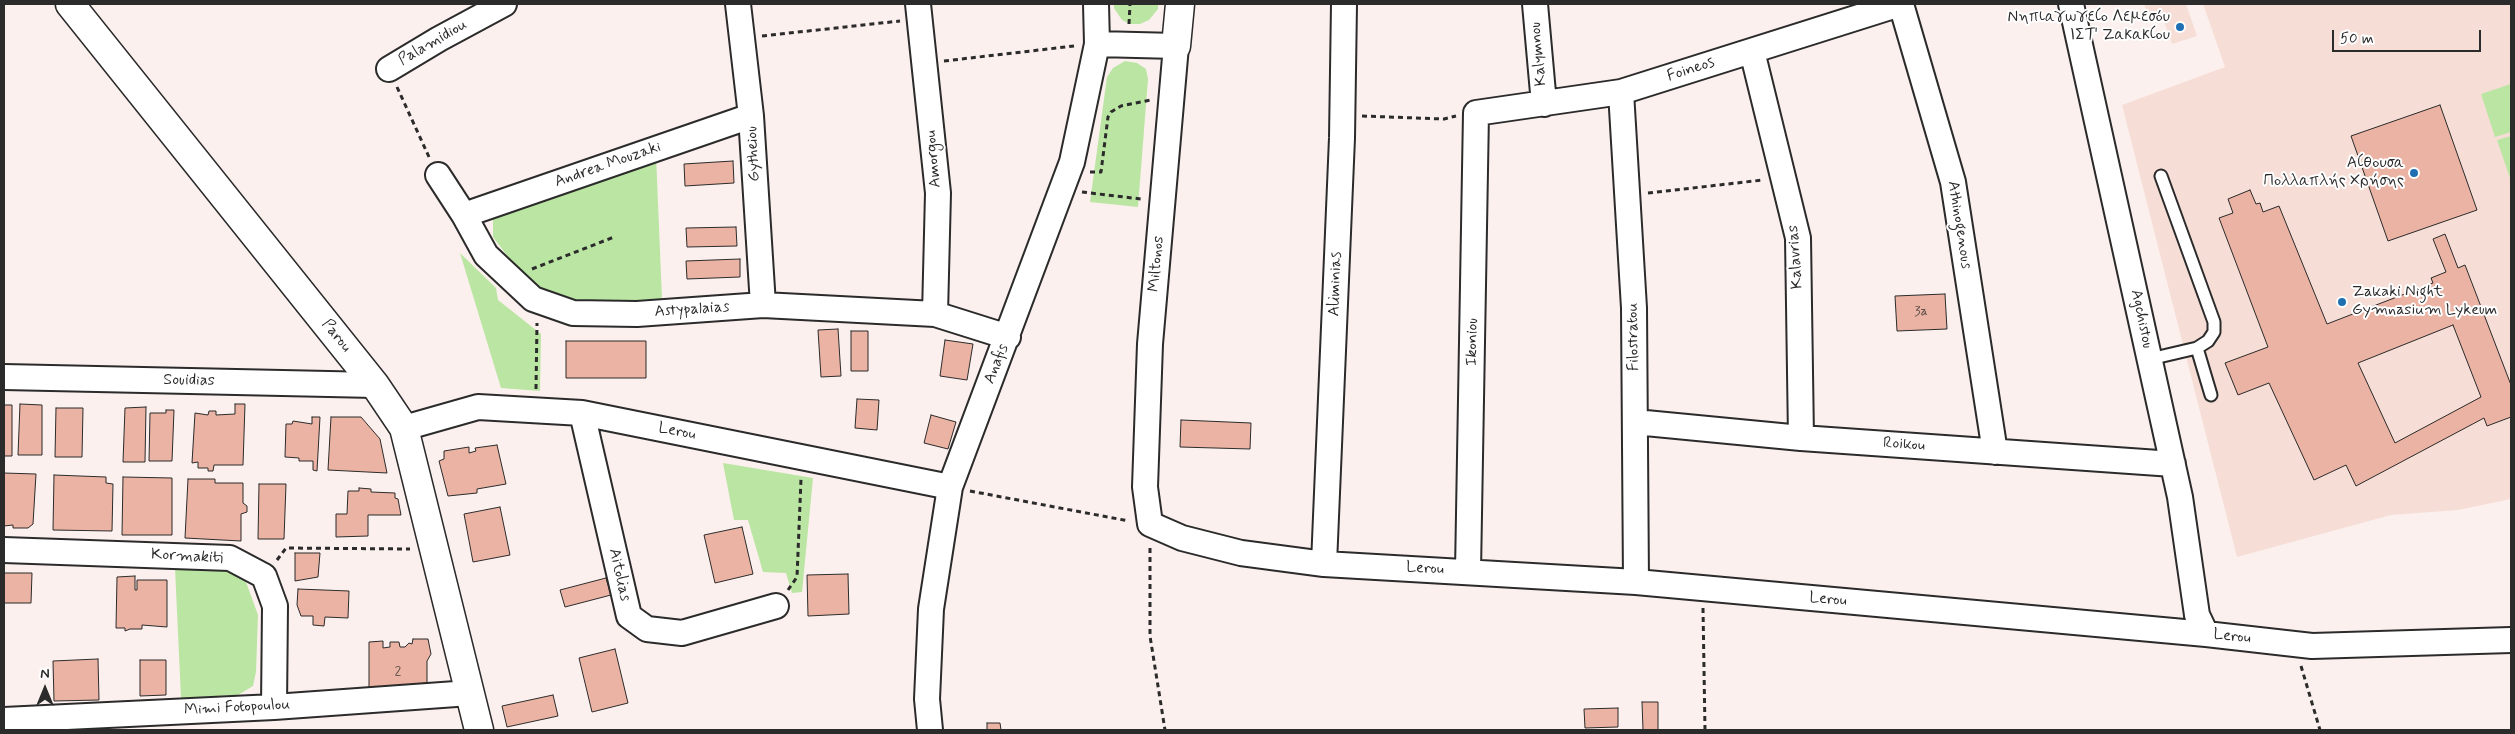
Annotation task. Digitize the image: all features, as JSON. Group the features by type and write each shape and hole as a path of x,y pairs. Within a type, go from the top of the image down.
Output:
{"street":[{"name":"Parou","path":"70,4 375,384 404,428 479,730"},
{"name":"Palamidiou","path":"389,69 439,39 504,4"},
{"name":"Gytheiou","path":"738,4 752,116 763,305"},
{"name":"Anafis","path":"930,730 927,699 932,609 950,487 1072,162 1097,44 1096,4"},
{"name":"Miltonos","path":"1150,524 1145,486 1149,363 1180,4"},
{"name":"Aliminias","path":"1324,564 1342,116 1344,4"},
{"name":"Kalymnou","path":"1535,4 1544,104"},
{"name":"Foineos","path":"1476,113 1621,92 1900,4"},
{"name":"Athinogenous","path":"1900,4 1953,182 1995,452"},
{"name":"Agchistou","path":"2071,4 2173,464 2197,615 2206,634"},
{"name":"Amorgou","path":"919,11 938,193 934,314"},
{"path":"1097,44 1176,46"},
{"name":"Kalavrias","path":"1752,51 1798,238 1801,438"},
{"name":"Filostratou","path":"1621,92 1634,308 1636,582"},
{"name":"Ikoniou","path":"1468,571 1476,113"},
{"name":"Andrea Mouzaki","path":"464,215 752,116"},
{"name":"Astypalaias","path":"438,175 464,215 486,255 532,299 573,313 628,314 763,305 934,314 1008,336"},
{"name":"Souidias","path":"4,377 375,384"},
{"name":"Lerou","path":"404,428 478,407 582,413 950,487"},
{"name":"Aitolias","path":"582,413 629,616 648,629 682,633 776,606"},
{"name":"Roikou","path":"1635,422 1801,438 2173,464"},
{"name":"Lerou","path":"1150,524 1182,538 1241,553 1324,564 1636,582 2206,634 2312,646 2511,640"},
{"name":"Kormakiti","path":"4,550 230,558 264,576"},
{"path":"264,576 274,606 274,707"},
{"name":"Mimi Fotopoulou","path":"4,720 274,707 470,692"}],"lane":[{"path":"2150,359 2197,348 2208,341 2214,332 2214,322 2161,176"},
{"path":"2197,348 2211,396"}],"path":[{"path":"1129,27 1130,4"},
{"path":"742,38 919,11"},
{"path":"925,64 1097,44"},
{"path":"389,69 438,175"},
{"path":"1090,172 1101,172 1108,117 1111,112 1121,106 1154,99"},
{"path":"1342,116 1444,119 1476,113"},
{"path":"1627,196 1783,178"},
{"path":"1062,189 1163,201"},
{"path":"510,278 614,237"},
{"path":"535,410 538,301"},
{"path":"776,606 797,577 802,456"},
{"path":"950,487 1150,524 1150,636 1165,730"},
{"path":"264,576 286,548 435,550"},
{"path":"1703,589 1705,730"},
{"path":"2299,658 2320,730"}],"shaded area":[{"name":"Νηπιαγωγείο Λεμεσόυ ΙΣΤ' Ζακακίου","path":"2144,4 2186,4 2197,36 2172,44 2162,15 2149,19"},
{"name":"Zakaki Night Gymnasium Lykeum","path":"2203,4 2511,4 2511,499 2458,510 2391,515 2237,557 2122,105 2225,67"}],"green space":[{"path":"1114,4 1158,4 1158,9 1149,20 1140,24 1130,24 1122,20 1114,8"},
{"path":"1125,61 1137,63 1146,69 1148,79 1138,207 1090,202 1107,77 1113,68"},
{"path":"2511,84 2511,132 2495,137 2481,94"},
{"path":"2511,136 2511,181 2497,140"},
{"path":"656,155 662,299 576,304 527,282 493,237 493,218"},
{"path":"460,253 496,288 498,300 541,334 540,391 501,388"},
{"path":"723,463 813,478 802,592 792,593 786,573 763,572 748,520 734,520"},
{"path":"175,568 226,570 246,582 258,615 256,672 253,686 238,695 181,698"}],"building":[{"name":"Αίθουσα Πολλαπλής Χρήσης","path":"2440,105 2477,210 2388,241 2351,136"},
{"path":"733,161 734,183 685,186 684,164"},
{"path":"2250,190 2256,204 2260,203 2263,212 2279,206 2327,324 2433,283 2431,278 2446,272 2433,239 2445,234 2458,268 2465,265 2511,385 2511,417 2487,426 2484,418 2356,486 2346,465 2314,480 2269,383 2238,395 2225,363 2268,347 2219,218 2233,213 2228,199","holes":["2453,325 2481,397 2395,443 2358,363"]},
{"path":"736,227 737,246 687,247 686,228"},
{"path":"740,259 740,277 687,279 686,261"},
{"path":"1945,294 1947,329 1897,331 1895,296"},
{"path":"838,329 841,376 821,377 818,330"},
{"path":"851,331 868,331 868,371 851,371"},
{"path":"945,340 973,344 967,380 940,376"},
{"path":"566,341 646,341 646,378 566,378"},
{"path":"857,399 879,400 877,430 855,428"},
{"path":"20,404 42,405 42,455 18,455"},
{"path":"235,404 245,404 243,465 214,465 213,471 208,471 208,468 198,468 198,462 192,463 195,413 208,415 209,411 216,411 216,415 235,414"},
{"path":"4,405 12,405 12,456 4,456"},
{"path":"146,407 145,462 123,462 125,408"},
{"path":"56,408 83,408 82,457 55,457"},
{"path":"166,410 174,410 172,461 149,461 150,413 166,413"},
{"path":"931,415 956,422 948,449 924,443"},
{"path":"312,417 320,417 317,471 313,470 313,461 299,461 299,458 285,457 286,424 292,424 293,421 312,424"},
{"path":"331,417 361,417 380,439 387,473 328,470"},
{"path":"1181,420 1251,423 1250,449 1180,447"},
{"path":"497,445 506,484 477,489 477,493 448,496 439,461 444,459 444,451 469,447 469,453 476,451 475,448"},
{"path":"4,473 36,474 33,524 28,528 13,528 13,525 4,526"},
{"path":"54,475 106,477 106,483 113,484 112,531 53,530"},
{"path":"123,477 172,478 172,535 122,535"},
{"path":"188,479 215,479 215,483 243,483 243,503 247,506 247,512 241,514 241,541 185,538"},
{"path":"259,484 286,484 284,539 258,539"},
{"path":"359,488 371,489 371,492 395,493 401,515 368,515 368,536 336,537 336,514 347,514 348,491 359,491"},
{"path":"500,507 510,555 473,562 464,514"},
{"path":"742,527 753,574 715,583 704,535"},
{"path":"295,553 320,553 318,577 295,581"},
{"path":"4,573 32,573 31,603 4,603"},
{"path":"848,574 849,614 808,616 807,575"},
{"path":"135,576 135,590 137,590 137,580 167,580 167,627 142,625 142,629 125,631 125,628 116,628 117,577"},
{"path":"606,578 611,595 565,607 560,590"},
{"path":"298,589 349,591 348,618 325,617 324,626 313,625 313,616 301,616 297,605"},
{"path":"413,639 428,639 431,654 427,661 427,683 369,688 369,642 383,641 383,648 390,647 390,642 399,642 400,647 405,647 409,643 412,644"},
{"path":"615,649 628,703 592,712 579,658"},
{"path":"98,659 99,700 54,701 53,661"},
{"path":"140,660 166,660 166,695 140,696"},
{"path":"553,695 558,716 507,727 502,706"},
{"path":"1642,702 1658,702 1658,730 1643,730"},
{"path":"1618,708 1618,727 1585,728 1584,709"},
{"path":"987,723 1000,723 1001,730 987,730"}],"place":[{"name":"Νηπιαγωγείο Λεμεσόυ ΙΣΤ' Ζακακίου","path":"2180,27"},
{"name":"Αίθουσα Πολλαπλής Χρήσης","path":"2414,173"},
{"name":"Zakaki Night Gymnasium Lykeum","path":"2342,302"}]}
